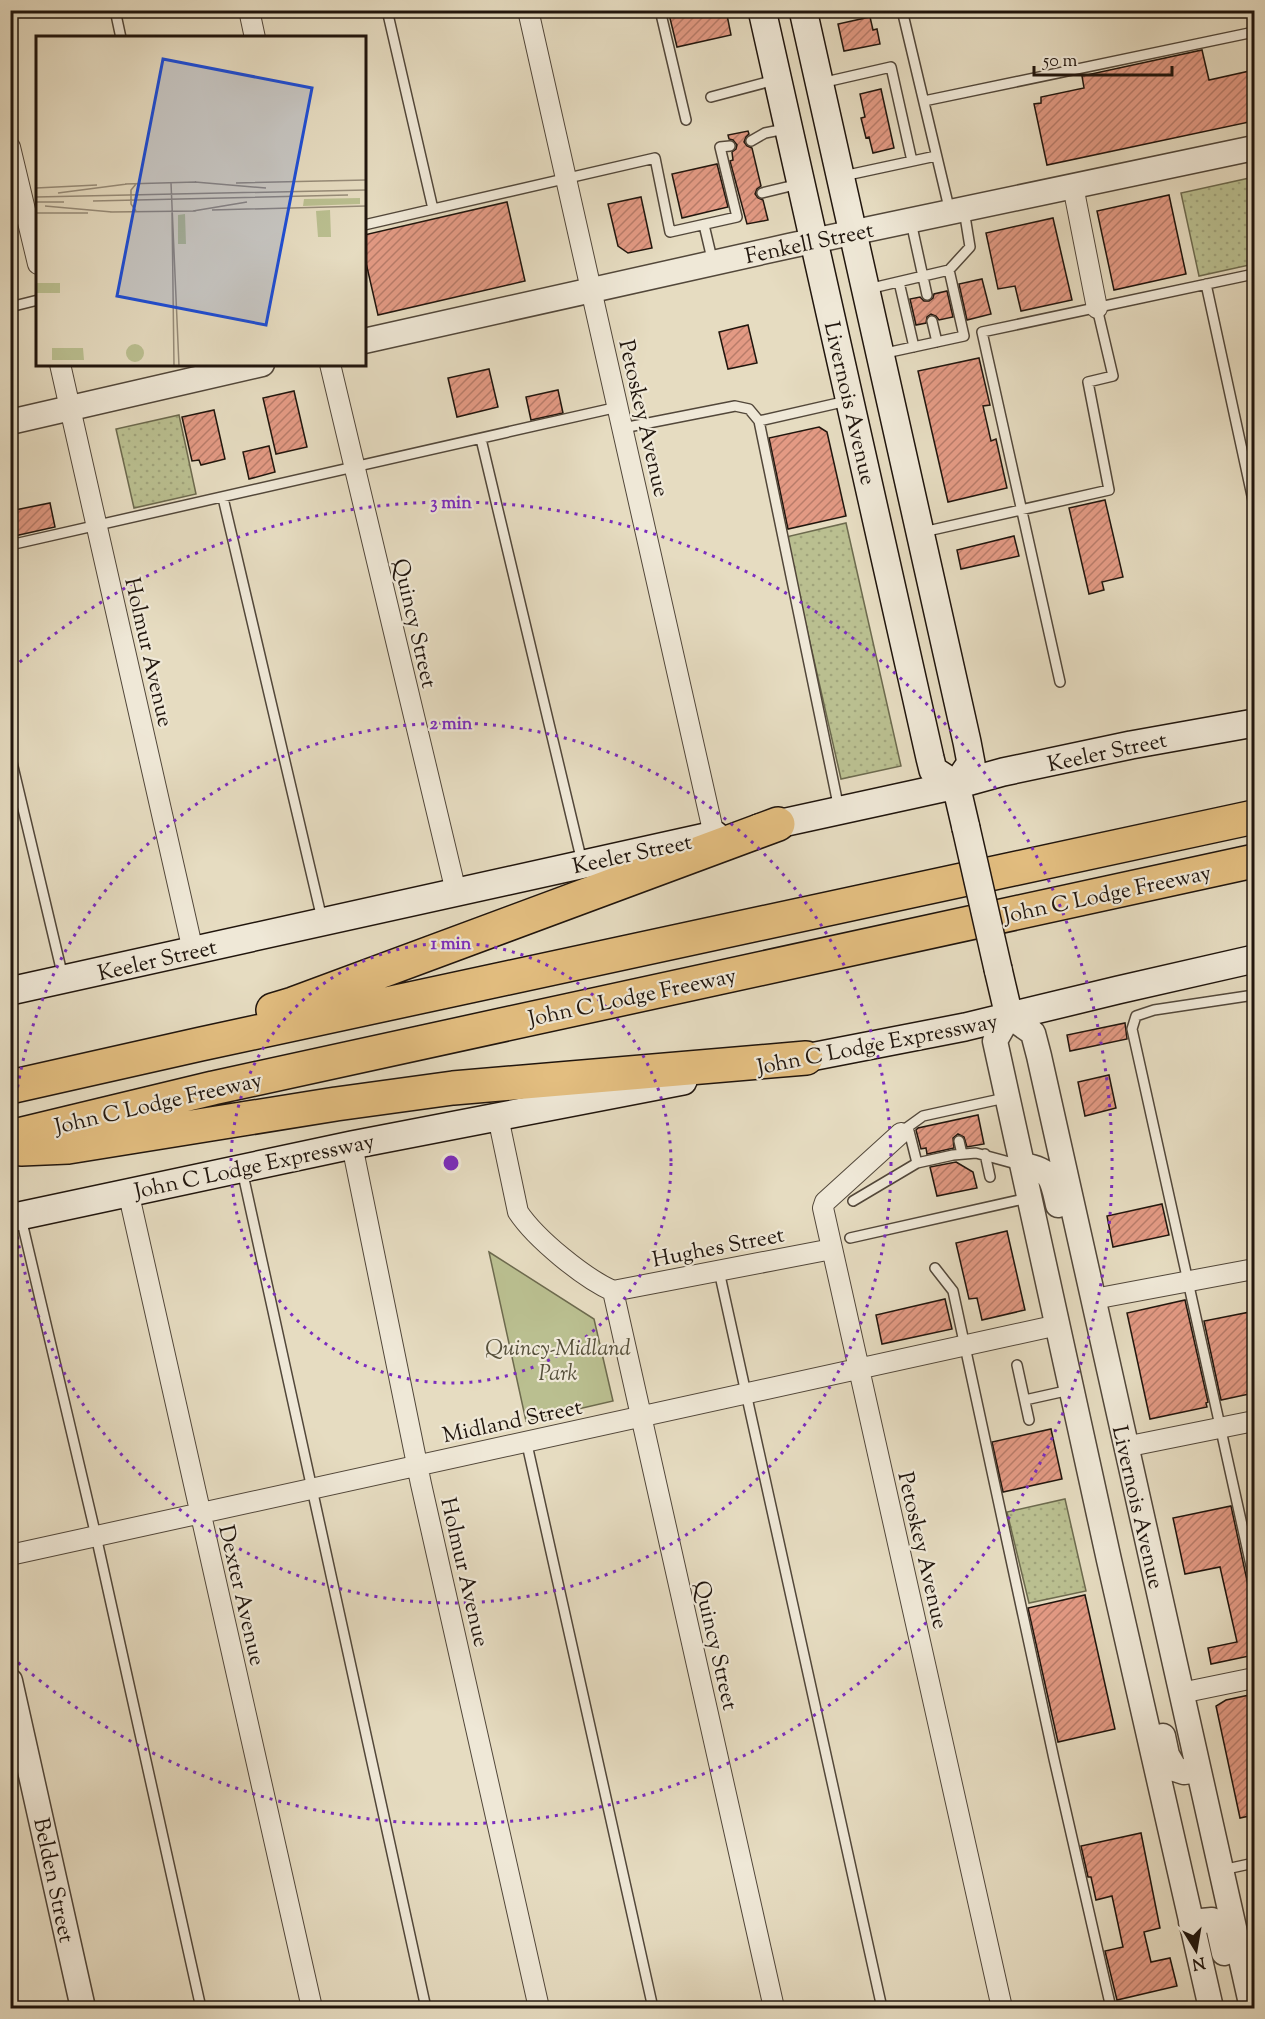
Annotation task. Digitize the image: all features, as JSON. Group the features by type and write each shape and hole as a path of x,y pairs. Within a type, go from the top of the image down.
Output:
{"highway":[{"name":"John C Lodge Freeway","path":"10,1087 1254,817"},
{"path":"104,1066 192,1033 293,1004 778,824"},
{"name":"John C Lodge Freeway","path":"10,1137 225,1085 1254,861"},
{"path":"10,1150 68,1146 453,1088 807,1058"}],"main road":[{"name":"Livernois Avenue","path":"762,10 933,770 956,785 971,763 803,10"},
{"path":"830,310 858,374 904,580 912,590 932,587"},
{"name":"Keeler Street","path":"10,992 714,835 778,824 956,785 1003,772 1131,745 1250,726"},
{"path":"956,785 1009,1016"},
{"name":"John C Lodge Expressway","path":"16,1217 128,1191 352,1145 950,1030 1254,959"}],"street":[{"path":"249,10 255,36"},
{"name":"Petoskey Avenue","path":"528,10 714,835"},
{"name":"Fenkell Street","path":"366,341 814,240 1254,148"},
{"path":"11,150 36,256"},
{"path":"1073,186 1098,308"},
{"name":"Holmur Avenue","path":"60,366 193,951"},
{"path":"10,422 253,366"},
{"name":"Quincy Street","path":"330,366 456,892"},
{"name":"Livernois Avenue","path":"1211,2008 1109,1560 995,1041 1009,1016 1033,1034 1220,1870 1243,1955 1251,2008"},
{"path":"498,1117 518,1212 526,1224 571,1263 602,1286 614,1291"},
{"name":"Petoskey Avenue","path":"905,1130 825,1202 823,1209 1002,2008"},
{"name":"Holmur Avenue","path":"352,1145 421,1484 539,2008"},
{"path":"1023,1165 1046,1171 1051,1178 1082,1313 1111,1379"},
{"name":"Dexter Avenue","path":"128,1191 312,2008"},
{"name":"Hughes Street","path":"614,1291 832,1248"},
{"path":"1094,1299 1254,1269"},
{"name":"Quincy Street","path":"614,1291 774,2008"},
{"name":"Midland Street","path":"10,1556 1058,1324"},
{"path":"1125,1447 1254,1421"},
{"path":"1109,1560 1139,1627 1171,1764 1179,1772 1198,1770"},
{"path":"1181,1694 1254,1678"},
{"name":"Belden Street","path":"10,1681 83,2008"},
{"path":"1191,1922 1212,1920 1218,1926 1236,2008"}],"lane":[{"path":"115,10 121,36"},
{"path":"387,10 433,209"},
{"path":"660,10 686,120"},
{"path":"866,289 949,270 970,247 936,156 903,10"},
{"path":"924,101 1254,32"},
{"path":"819,83 891,67 912,161"},
{"path":"711,97 777,80"},
{"path":"751,141 765,133 788,129"},
{"path":"366,225 655,158 670,232 704,225 737,217 737,199 720,147 730,146"},
{"path":"840,176 936,156"},
{"path":"762,193 801,184"},
{"path":"910,220 927,295"},
{"path":"704,225 713,263"},
{"path":"880,355 964,336 949,270"},
{"path":"1060,682 982,333 1254,274"},
{"path":"899,282 914,347"},
{"path":"1206,284 1254,505"},
{"path":"10,307 36,300"},
{"path":"920,533 1109,490 1088,382 1113,376 1098,308"},
{"path":"932,321 937,342"},
{"path":"759,421 850,401"},
{"path":"623,428 735,406 749,409 759,421 839,810"},
{"path":"10,545 618,407"},
{"path":"481,439 582,864"},
{"path":"223,498 322,922"},
{"path":"10,754 64,980"},
{"path":"1254,995 1154,1010 1136,1016 1132,1029 1254,1579"},
{"path":"917,1163 905,1130 923,1116 1008,1098"},
{"path":"969,1105 972,1117"},
{"path":"951,1109 954,1120"},
{"path":"932,1113 934,1125"},
{"path":"959,1141 962,1154"},
{"path":"939,1145 942,1157"},
{"path":"853,1201 917,1163 942,1157 981,1151 1023,1165"},
{"path":"981,1151 990,1177"},
{"path":"241,1168 426,2008"},
{"path":"856,1174 872,1189"},
{"path":"850,1238 1030,1197"},
{"path":"16,1217 96,1536 201,2008"},
{"path":"935,1268 953,1291 1048,1736 1111,2008"},
{"path":"719,1271 882,2008"},
{"path":"1017,1365 1029,1419"},
{"path":"1025,1400 1073,1390"},
{"path":"526,1440 653,2008"},
{"path":"1220,1870 1254,1863"}],"green space":[{"path":"1254,177 1254,264 1199,276 1181,193"},
{"path":"179,415 196,494 134,508 116,429"},
{"path":"846,523 901,766 841,779 786,537"},
{"name":"Quincy-Midland Park","path":"489,1252 594,1319 613,1401 526,1421"},
{"path":"1065,1499 1086,1591 1029,1603 1007,1512"}],"building":[{"path":"668,10 726,10 731,35 677,47"},
{"path":"870,17 873,30 877,29 880,44 844,51 838,24"},
{"path":"1202,50 1209,80 1254,70 1254,121 1047,165 1034,104 1041,103 1041,97 1084,88 1082,76"},
{"path":"881,89 894,148 873,153 861,118 865,117 860,94"},
{"path":"748,131 749,134 744,142 752,148 761,186 755,194 763,200 768,220 747,224 730,161 733,160 732,152 737,145 729,139 728,135"},
{"path":"717,164 728,207 682,218 672,174"},
{"path":"1169,195 1186,274 1114,290 1097,211"},
{"path":"641,197 652,248 628,253 618,246 608,204"},
{"path":"507,202 525,281 378,315 366,263 366,235"},
{"path":"1053,218 1072,300 1021,311 1015,286 998,289 986,233"},
{"path":"982,279 991,314 967,320 959,284"},
{"path":"947,291 953,317 939,320 931,314 927,317 926,323 916,325 910,299 920,297 924,301 929,301 934,294"},
{"path":"748,325 757,363 728,369 719,332"},
{"path":"979,358 990,405 983,406 991,441 996,439 1007,488 948,502 918,371"},
{"path":"489,369 498,407 457,417 448,378"},
{"path":"558,390 563,413 531,420 526,397"},
{"path":"294,391 307,447 276,454 263,398"},
{"path":"214,410 225,459 201,465 199,460 192,461 182,417"},
{"path":"819,427 827,432 846,516 788,529 769,438"},
{"path":"269,446 275,472 249,479 243,452"},
{"path":"1105,500 1123,577 1102,582 1104,590 1089,594 1069,508"},
{"path":"50,503 55,527 10,537 10,511"},
{"path":"1014,536 1019,556 961,569 957,550"},
{"path":"1125,1023 1127,1039 1070,1051 1067,1035"},
{"path":"1109,1075 1116,1108 1085,1116 1078,1082"},
{"path":"978,1115 984,1144 967,1147 964,1137 958,1134 953,1138 954,1148 927,1154 926,1148 921,1149 916,1130 918,1128"},
{"path":"956,1162 973,1172 977,1188 937,1196 930,1167"},
{"path":"1162,1204 1169,1235 1113,1247 1107,1216"},
{"path":"1007,1231 1025,1310 982,1320 977,1298 969,1299 956,1243"},
{"path":"945,1299 952,1329 882,1344 876,1315"},
{"path":"1185,1300 1208,1402 1207,1407 1150,1419 1127,1313"},
{"path":"1250,1312 1254,1334 1254,1393 1221,1400 1204,1321"},
{"path":"1051,1429 1062,1479 1003,1492 992,1442"},
{"path":"1231,1506 1254,1613 1254,1655 1211,1664 1208,1648 1237,1642 1220,1567 1185,1574 1173,1518"},
{"path":"1085,1595 1115,1729 1058,1742 1028,1608"},
{"path":"1254,1694 1254,1815 1240,1818 1216,1706 1226,1700"},
{"path":"1141,1833 1160,1928 1144,1932 1151,1962 1170,1958 1177,1986 1117,2000 1105,1951 1123,1947 1112,1896 1096,1900 1081,1846"}]}
